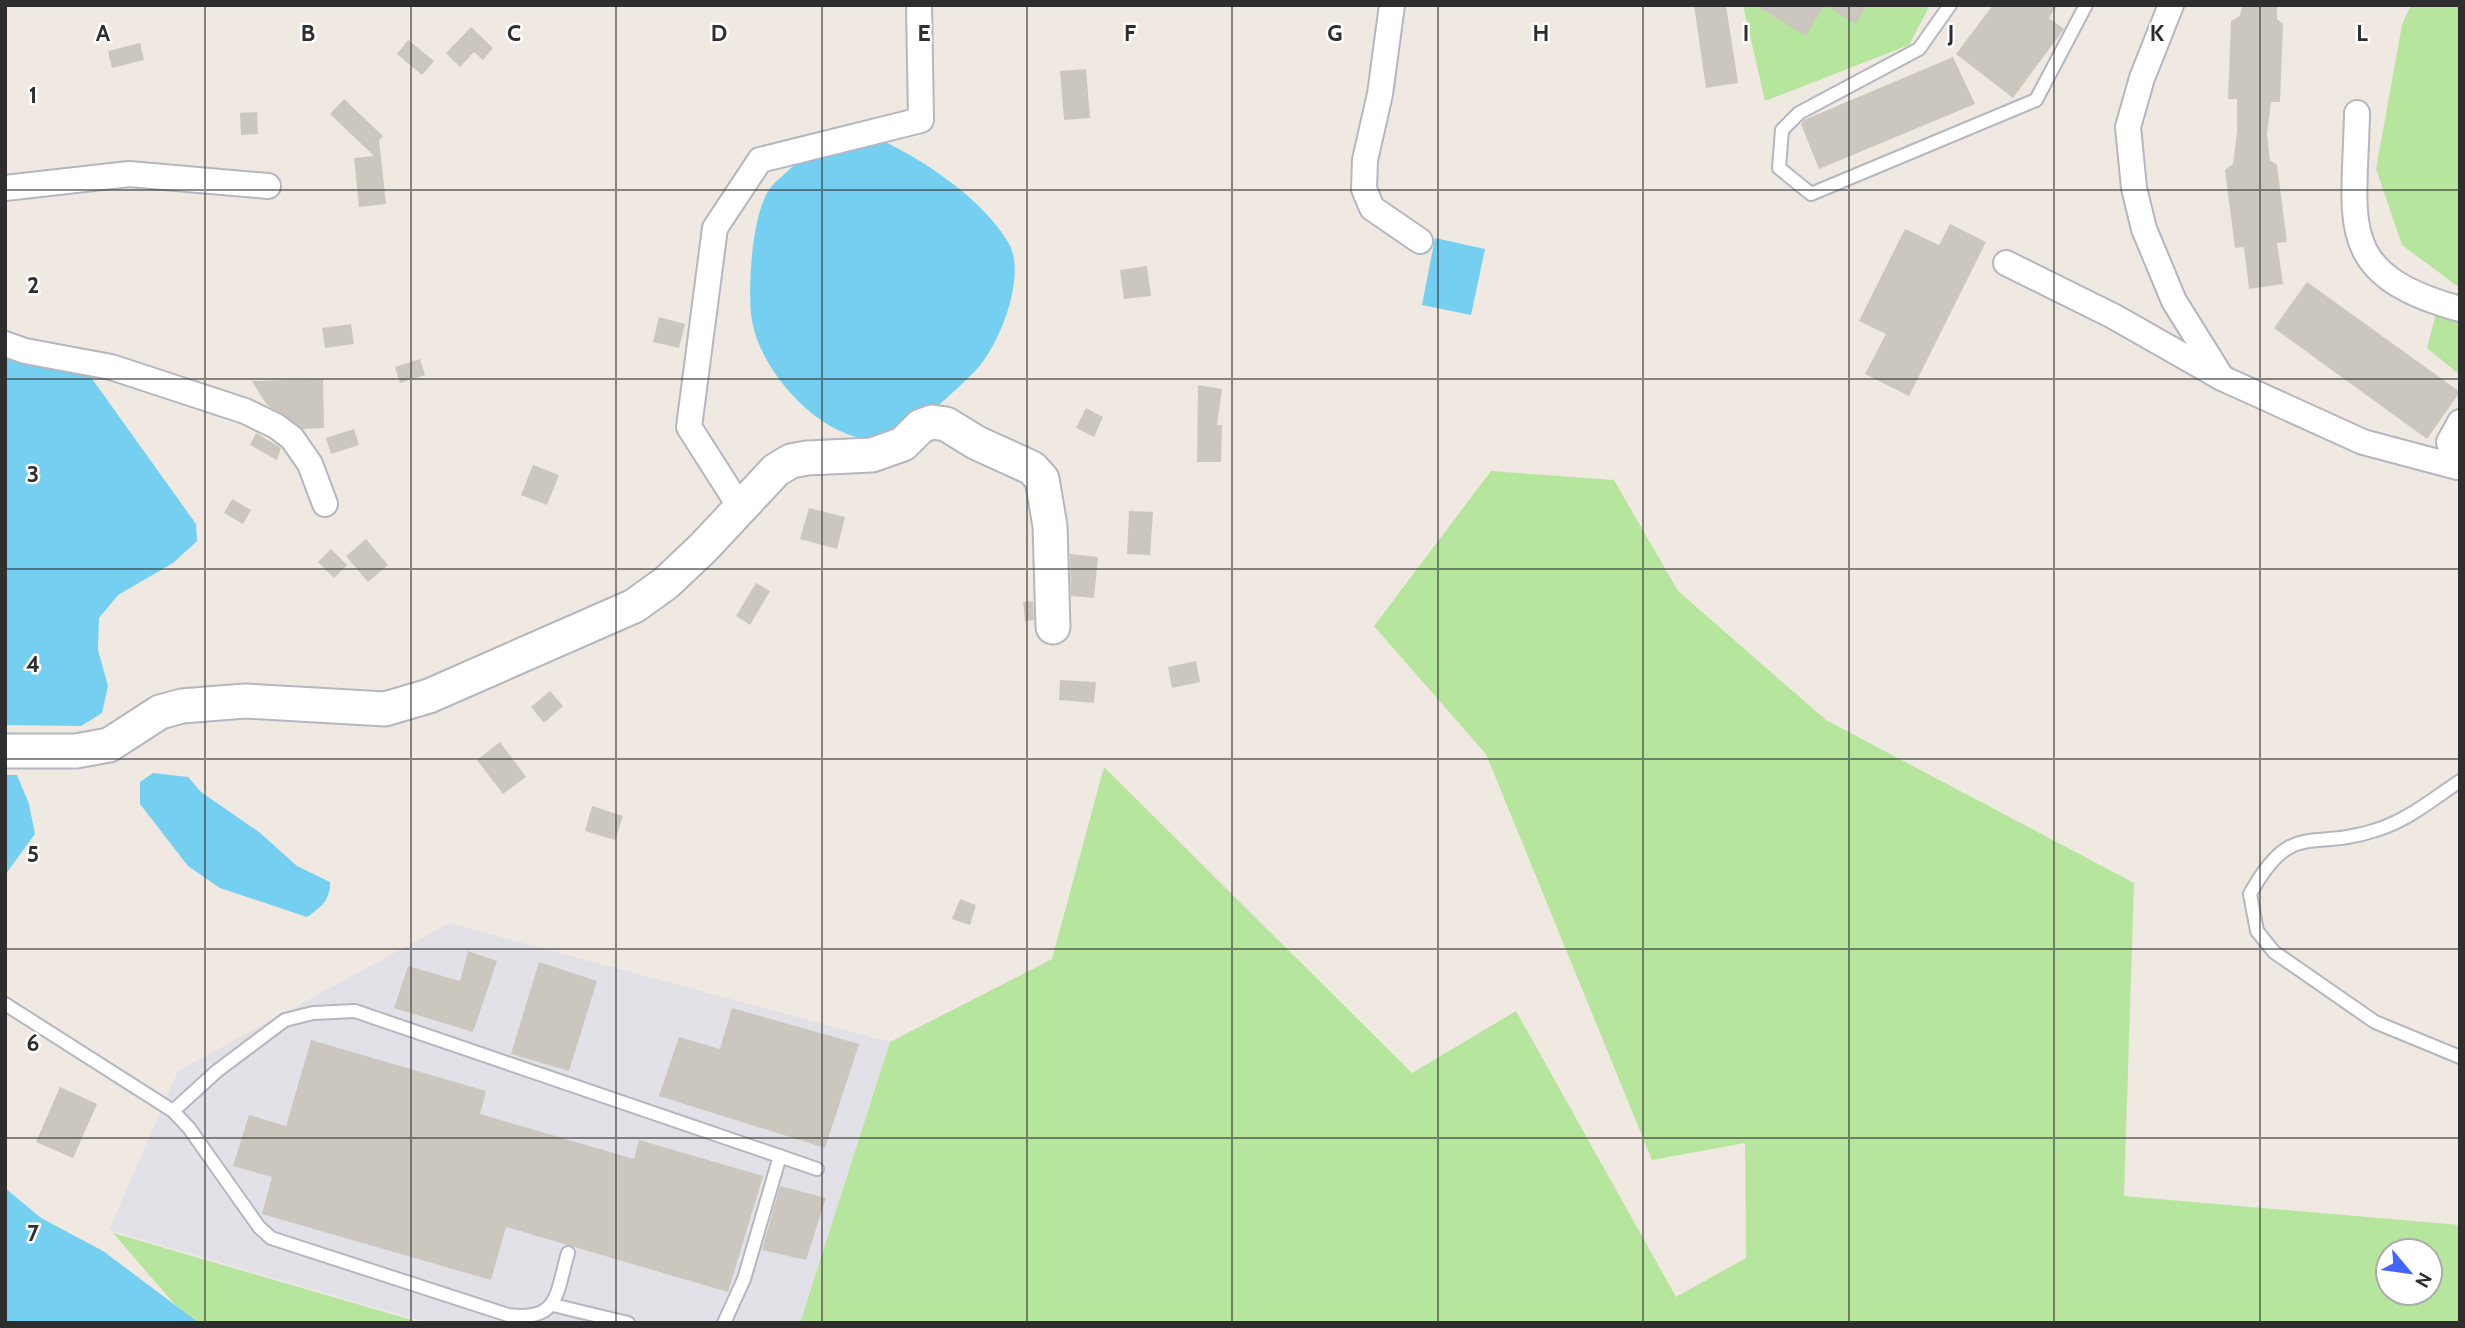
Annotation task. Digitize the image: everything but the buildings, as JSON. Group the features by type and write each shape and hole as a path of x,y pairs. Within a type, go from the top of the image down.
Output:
{"street":[{"path":"740,507 689,426 715,228 760,160 921,120 919,5"},
{"path":"1392,5 1380,94 1365,160 1364,189 1372,208 1420,242"},
{"path":"2171,5 2127,127 2134,188 2144,229 2174,301 2222,378"},
{"path":"2357,113 2353,210 2364,254 2389,280 2425,299 2460,309"},
{"path":"5,188 129,174 268,186"},
{"path":"2006,263 2113,316 2222,378 2362,442 2458,468"},
{"path":"5,344 25,351 111,367 245,411 276,426 292,439 310,464 325,504"},
{"path":"5,751 76,751 109,746 160,712 181,706 245,701 385,709 408,703 634,606 666,583 776,470 791,461 872,455 903,444 921,426 932,422 946,424 977,443 1032,468 1042,479 1050,526 1053,627"},
{"path":"2458,468 2449,442 2460,422"}],"lane":[{"path":"1950,5 1919,49 1799,113 1782,130 1779,168 1811,194 2036,100 2086,5"},
{"path":"2460,781 2412,813 2379,830 2352,837 2313,839 2292,845 2274,858 2250,894 2257,931 2274,952 2375,1022 2460,1057"},
{"path":"5,1004 173,1111 189,1128 259,1227 271,1238 508,1315 529,1318 541,1315 553,1305 568,1253"},
{"path":"173,1111 217,1071 285,1020 313,1013 355,1011 817,1169"},
{"path":"723,1323 744,1279 780,1156"},
{"path":"553,1305 628,1323"}],"shaded area":[{"path":"449,923 890,1042 800,1323 428,1323 109,1230 178,1071"}],"green space":[{"path":"1743,5 1930,5 1909,45 1765,101"},
{"path":"2411,5 2460,5 2460,288 2402,245 2376,169 2402,25"},
{"path":"2442,290 2460,294 2460,375 2427,348"},
{"path":"1491,471 1614,480 1678,591 1826,720 2134,883 2124,1196 2460,1225 2460,1323 800,1323 890,1042 1052,959 1104,767 1412,1073 1516,1011 1676,1297 1746,1258 1745,1143 1652,1160 1486,754 1374,626"},
{"path":"113,1233 422,1323 199,1323 176,1306"}],"water":[{"path":"874,137 930,168 984,211 1009,244 1014,258 1015,274 1001,329 993,346 975,371 909,428 887,438 865,439 843,432 821,420 783,384 768,362 752,320 751,272 758,216 763,201 774,184 807,153 831,145"},
{"path":"1435,238 1485,249 1471,315 1422,305"},
{"path":"5,353 85,369 196,524 197,541 173,563 118,595 99,618 98,650 108,686 102,713 81,726 5,725"},
{"path":"153,773 188,777 201,792 259,832 297,866 330,882 329,894 324,903 307,917 220,888 188,866 140,804 140,782"},
{"path":"5,775 17,775 29,804 35,834 5,875"},
{"path":"5,1188 41,1218 103,1251 199,1323 5,1323"}]}
